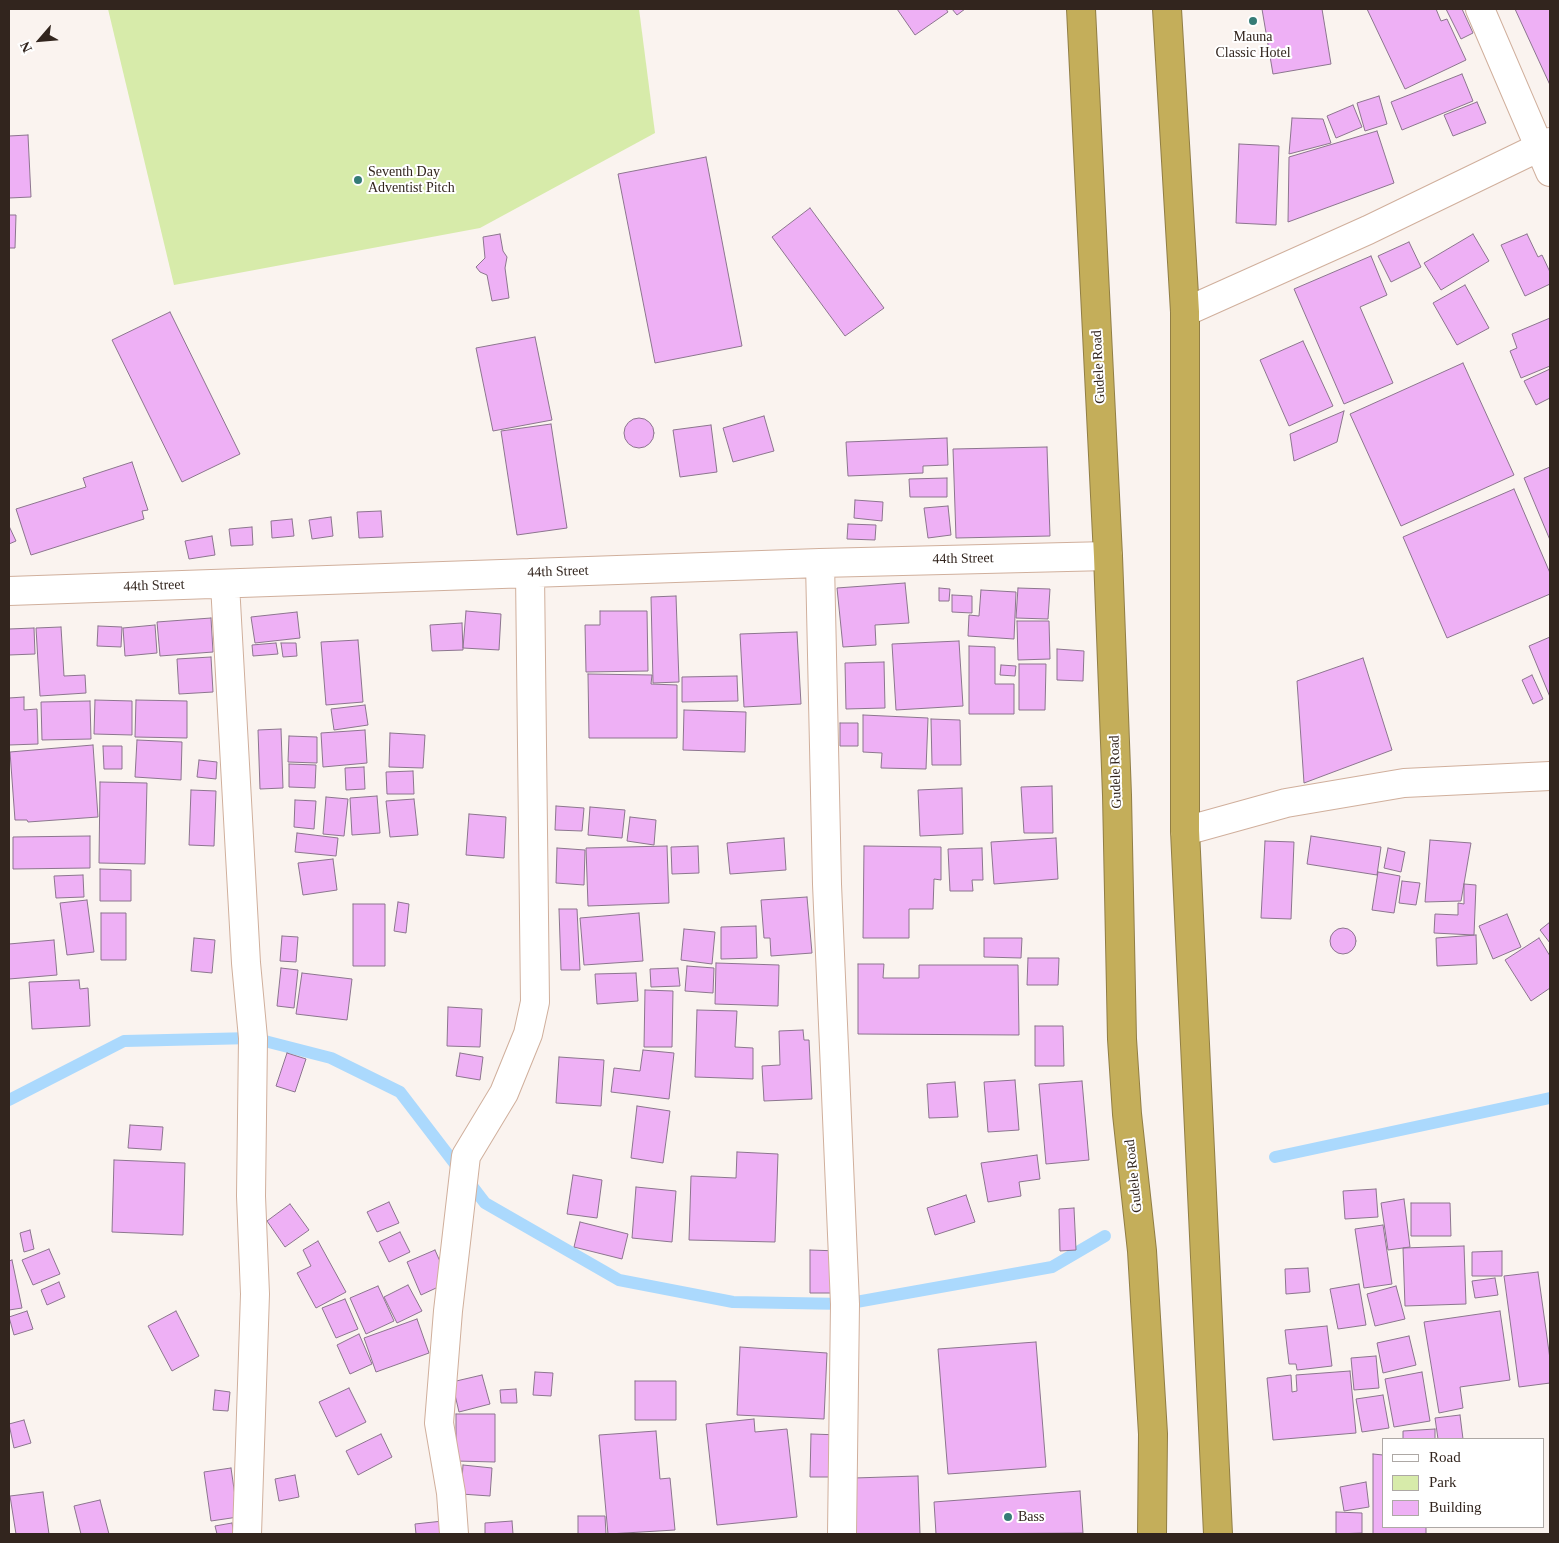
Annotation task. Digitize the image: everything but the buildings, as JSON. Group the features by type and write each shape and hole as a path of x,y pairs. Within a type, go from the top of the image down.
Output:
{"highway":[{"name":"Gudele Road","path":"1081,9 1108,556 1117,795 1122,1038 1127,1114 1143,1261 1153,1434 1152,1534"},
{"path":"1168,9 1185,312 1185,831 1218,1534"}],"street":[{"path":"1480,9 1545,144 1550,172"},
{"path":"1185,312 1368,230 1545,144"},
{"name":"44th Street","path":"9,591 820,563 1108,556"},
{"path":"820,563 827,884 845,1304 842,1534"},
{"path":"454,1534 450,1493 439,1423 448,1311 466,1156 504,1093 528,1034 535,1002 530,573"},
{"path":"225,584 246,963 254,1038 251,1196 256,1294 247,1534"},
{"path":"1185,831 1286,803 1404,783 1550,776"}],"green space":[{"name":"Seventh Day Adventist Pitch","path":"108,9 639,9 655,133 480,228 174,285"}],"waterway":[{"path":"9,1100 124,1041 253,1038 331,1058 400,1092 485,1203 619,1280 733,1302 845,1304 1052,1267 1105,1236"},
{"path":"1275,1157 1550,1098"}],"place":[{"name":"Mauna Classic Hotel","path":"1253,21"},
{"name":"Seventh Day Adventist Pitch","path":"358,180"},
{"name":"Bass","path":"1008,1517"}]}
